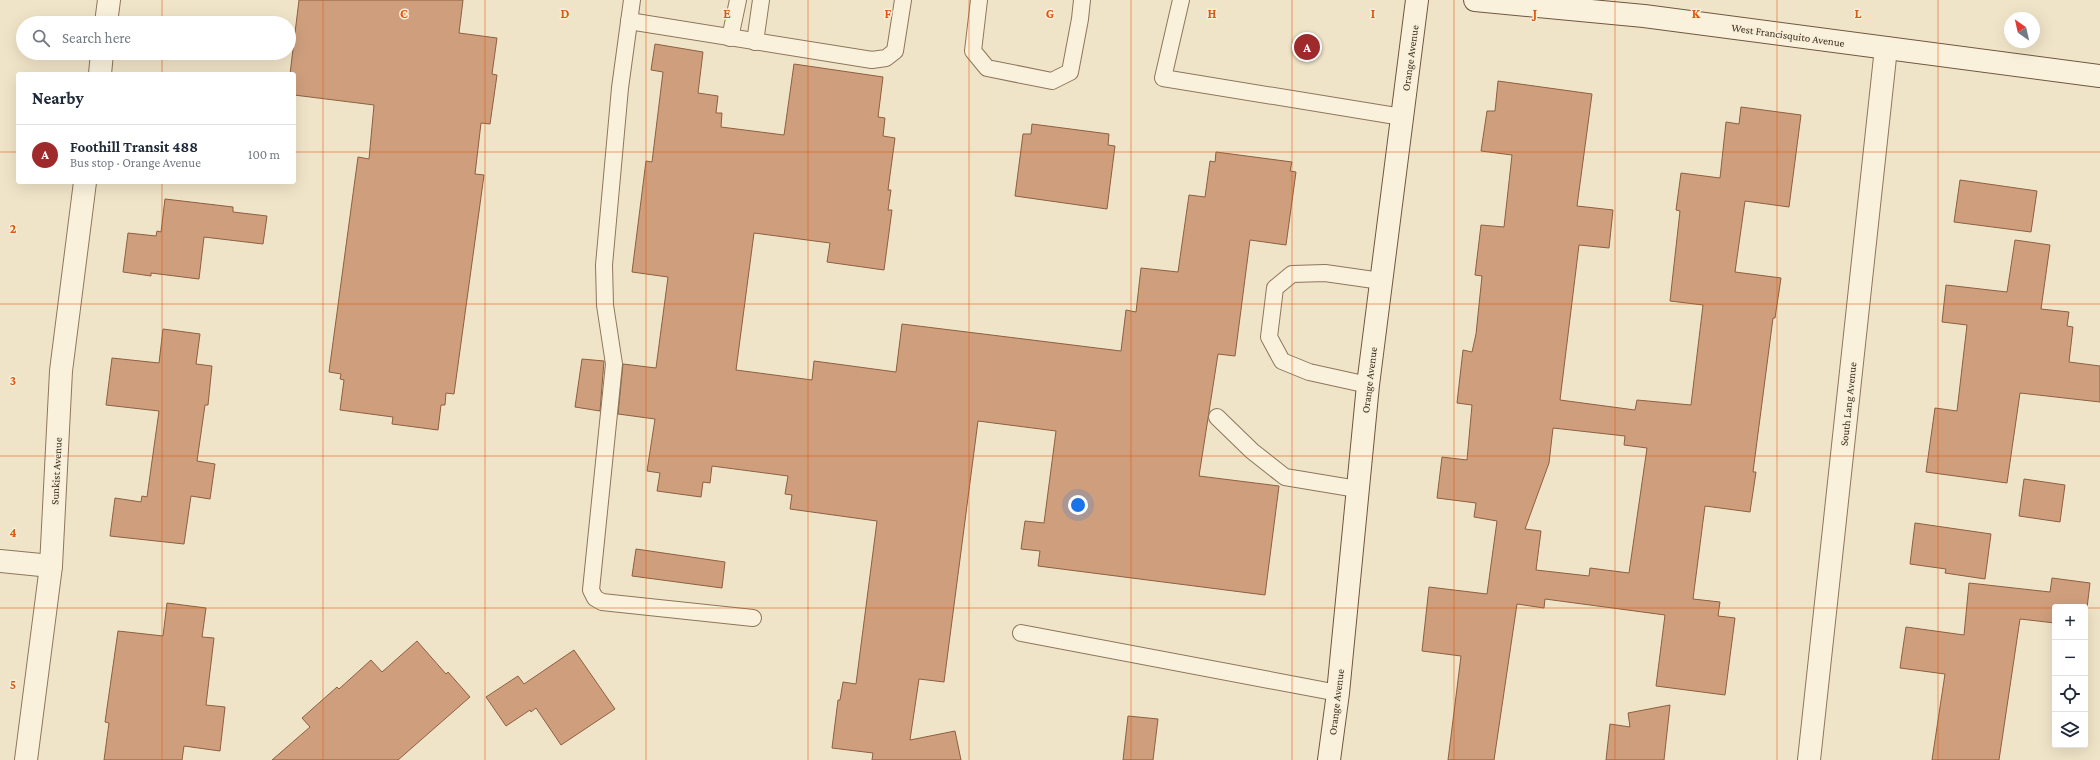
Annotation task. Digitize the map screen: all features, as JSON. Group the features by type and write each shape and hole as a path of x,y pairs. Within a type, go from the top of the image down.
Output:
{"street":[{"path":"107,16 109,0"},
{"name":"Orange Avenue","path":"1329,760 1338,692 1356,490 1368,385 1418,0"},
{"name":"West Francisquito Avenue","path":"1475,0 1644,16 2100,76"},
{"name":"South Lang Avenue","path":"1809,760 1886,48"},
{"path":"100,72 101,60"},
{"name":"Sunkist Avenue","path":"26,760 51,566 61,371 85,184"},
{"path":"0,561 51,566"}],"lane":[{"path":"632,0 620,88 604,265 605,305 614,364 591,590 595,598 602,602 753,618"},
{"path":"730,38 738,0"},
{"path":"755,42 761,0"},
{"path":"629,21 872,60 886,58 896,51 903,0"},
{"path":"979,0 973,51 987,68 1052,81 1070,72 1082,0"},
{"path":"1180,0 1164,78 1402,117"},
{"path":"1368,385 1309,372 1282,361 1269,337 1274,288 1292,274 1325,273 1381,281"},
{"path":"1217,417 1252,451 1285,477 1356,490"},
{"path":"1021,633 1338,692"}],"building":[{"path":"299,0 463,0 459,33 497,38 492,74 497,75 490,124 481,123 475,174 484,175 454,394 446,393 445,405 441,405 438,430 392,424 393,417 340,410 344,380 340,379 341,374 329,372 358,157 369,159 374,105 296,95 296,72 290,72 292,60 296,60 296,25"},
{"path":"655,44 703,52 698,93 718,96 716,113 722,113 721,127 784,135 794,64 883,77 878,117 885,118 883,136 895,138 888,190 891,190 888,210 892,210 884,270 827,262 830,243 754,233 736,370 812,380 814,361 896,372 902,324 1121,351 1126,310 1136,312 1141,268 1178,272 1189,195 1205,197 1210,161 1215,162 1216,152 1292,162 1290,171 1296,172 1286,245 1250,240 1235,356 1218,354 1199,476 1279,486 1265,595 1038,566 1040,551 1021,549 1025,521 1044,523 1056,431 978,421 944,682 919,679 910,740 955,731 961,760 872,760 873,753 832,748 838,700 840,700 843,682 856,684 877,521 790,509 792,495 785,494 788,476 712,466 710,483 703,482 701,497 657,491 660,473 647,471 655,419 618,414 623,364 656,368 668,277 632,272 646,161 652,162 663,72 651,70"},
{"path":"1498,81 1592,94 1577,206 1613,210 1609,248 1579,245 1560,400 1635,410 1637,400 1691,405 1703,305 1670,301 1680,211 1676,210 1681,173 1720,178 1726,122 1739,124 1741,107 1801,115 1789,207 1745,201 1735,272 1781,278 1775,318 1773,318 1753,472 1756,472 1750,512 1705,506 1693,599 1720,602 1718,616 1735,618 1725,695 1656,686 1665,615 1545,599 1544,608 1517,604 1494,760 1448,760 1461,656 1422,651 1429,587 1487,594 1497,521 1474,517 1476,503 1437,498 1442,457 1467,460 1472,405 1457,403 1463,350 1472,352 1476,334 1482,276 1475,275 1481,225 1504,227 1512,155 1481,151 1487,111 1495,111","holes":["1553,428 1625,436 1624,445 1647,448 1629,573 1590,568 1589,576 1536,570 1541,531 1525,529 1549,463"]},
{"path":"1032,124 1109,134 1108,145 1115,146 1107,209 1015,196 1023,134 1031,134"},
{"path":"1960,180 2037,191 2031,232 1954,222"},
{"path":"165,199 233,207 233,212 267,216 263,244 204,237 199,279 151,273 151,276 123,272 128,233 156,236 157,231 161,232"},
{"path":"2015,240 2050,245 2041,309 2069,312 2067,326 2073,327 2069,362 2100,366 2100,402 2020,393 2007,483 1926,472 1935,408 1957,411 1967,325 1942,322 1946,285 2007,292"},
{"path":"163,329 200,334 196,364 212,366 208,405 205,405 197,461 215,464 210,499 191,496 184,544 110,536 115,498 141,502 142,496 147,497 159,411 106,405 112,358 159,363"},
{"path":"582,359 604,361 600,411 575,407"},
{"path":"2024,479 2065,485 2060,522 2019,516"},
{"path":"1915,523 1991,534 1985,579 1945,573 1946,569 1910,564"},
{"path":"636,549 725,562 722,588 632,576"},
{"path":"2052,578 2090,583 2088,604 2052,604 2052,623 2020,619 1999,760 1932,760 1945,674 1900,668 1906,627 1964,635 1969,583 2050,592"},
{"path":"167,603 206,608 202,637 214,638 206,705 225,707 220,751 184,746 182,760 104,760 109,723 105,722 118,631 163,636"},
{"path":"417,641 446,674 448,672 470,697 398,760 272,760 310,727 302,718 337,687 339,689 371,660 382,672"},
{"path":"574,650 615,709 561,745 536,708 531,712 530,710 506,726 486,697 518,676 524,684"},
{"path":"1670,705 1664,760 1606,760 1610,724 1630,727 1628,713"},
{"path":"1128,716 1158,719 1153,760 1123,760"}],"place":[{"name":"Foothill Transit 488","path":"1307,47"}]}
